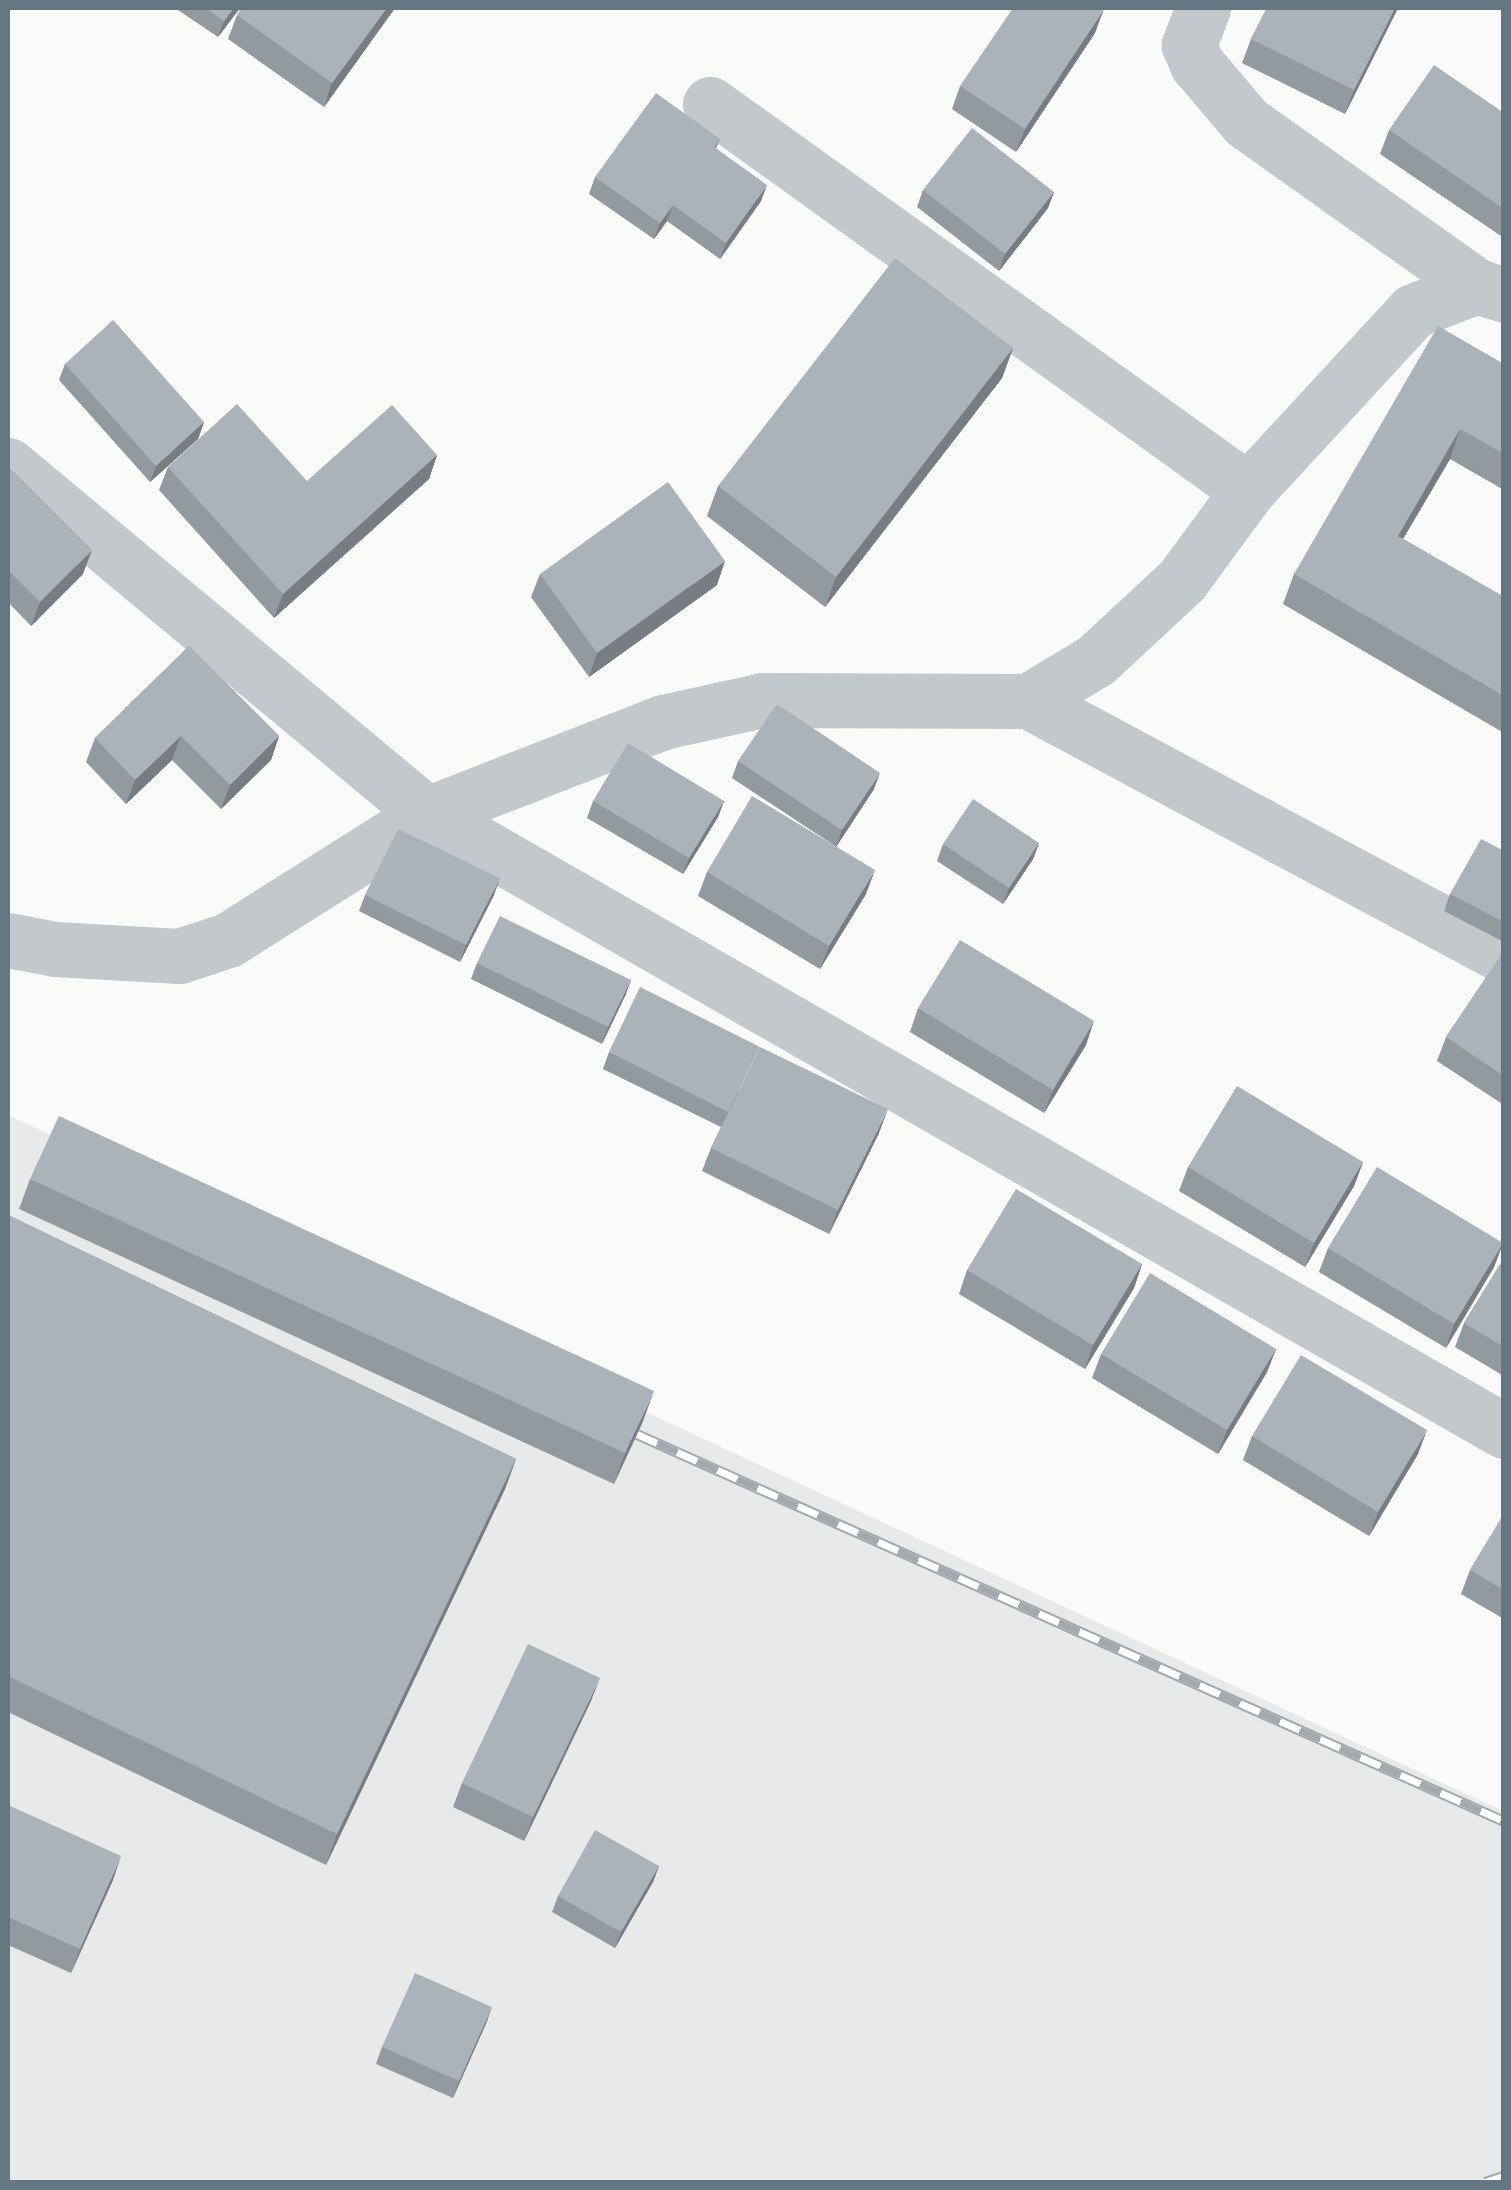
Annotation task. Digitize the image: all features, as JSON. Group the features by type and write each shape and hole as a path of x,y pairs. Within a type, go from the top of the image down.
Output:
{"street":[{"path":"1203,8 1188,46 1197,64 1246,122 1490,290"},
{"path":"710,104 1248,490"},
{"path":"1028,701 1096,660 1182,580 1248,490 1413,310 1490,290"},
{"path":"8,465 427,814 1504,1431"},
{"path":"8,940 55,949 179,956 228,940 427,814 663,722 764,700 1028,701 1504,956"}],"shaded area":[{"path":"8,1115 1503,1811 1503,2182 8,2182"}],"building":[{"path":"205,8 234,8 224,21"},
{"path":"242,8 387,8 332,83 237,15"},
{"path":"1013,8 1104,9 1025,129 960,86"},
{"path":"1267,8 1395,8 1354,90 1251,39"},
{"path":"1434,65 1504,113 1504,209 1389,130"},
{"path":"656,93 720,139 714,147 767,185 726,243 673,205 660,223 595,177"},
{"path":"972,128 1054,192 1005,254 923,190"},
{"path":"895,258 1013,348 836,577 718,486"},
{"path":"113,320 204,422 156,466 65,364"},
{"path":"1438,326 1504,364 1504,454 1460,429 1398,536 1504,597 1504,696 1294,574"},
{"path":"237,404 307,481 392,405 437,455 283,594 168,467"},
{"path":"8,466 92,550 40,602 8,570"},
{"path":"668,482 725,561 597,653 540,574"},
{"path":"189,646 279,736 230,785 181,736 135,780 95,738"},
{"path":"777,704 880,773 842,830 738,761"},
{"path":"628,743 724,801 689,858 593,801"},
{"path":"752,796 875,870 829,946 707,872"},
{"path":"973,799 1039,843 1009,888 943,844"},
{"path":"398,829 500,878 466,945 365,895"},
{"path":"1481,839 1504,851 1504,922 1450,894"},
{"path":"500,916 631,980 608,1027 477,963"},
{"path":"960,940 1094,1021 1053,1090 918,1008"},
{"path":"1504,951 1504,1076 1446,1037"},
{"path":"640,987 760,1047 728,1112 609,1052"},
{"path":"760,1047 888,1109 838,1210 711,1148"},
{"path":"1237,1086 1363,1162 1314,1243 1188,1167"},
{"path":"59,1116 654,1391 625,1453 30,1179"},
{"path":"1377,1167 1503,1243 1454,1324 1328,1248"},
{"path":"1016,1189 1142,1264 1093,1345 967,1270"},
{"path":"8,1215 516,1459 337,1834 8,1676"},
{"path":"1504,1258 1504,1347 1464,1323"},
{"path":"1150,1273 1276,1349 1227,1430 1101,1354"},
{"path":"1301,1355 1427,1430 1378,1512 1252,1436"},
{"path":"1504,1514 1504,1590 1470,1570"},
{"path":"528,1644 600,1678 533,1817 462,1783"},
{"path":"8,1805 121,1856 80,1949 8,1917"},
{"path":"595,1830 659,1866 621,1932 558,1896"},
{"path":"415,1973 492,2007 459,2081 382,2047"}],"railway":[{"path":"637,1434 1504,1821"},
{"path":"1485,2182 1504,2176"}]}
